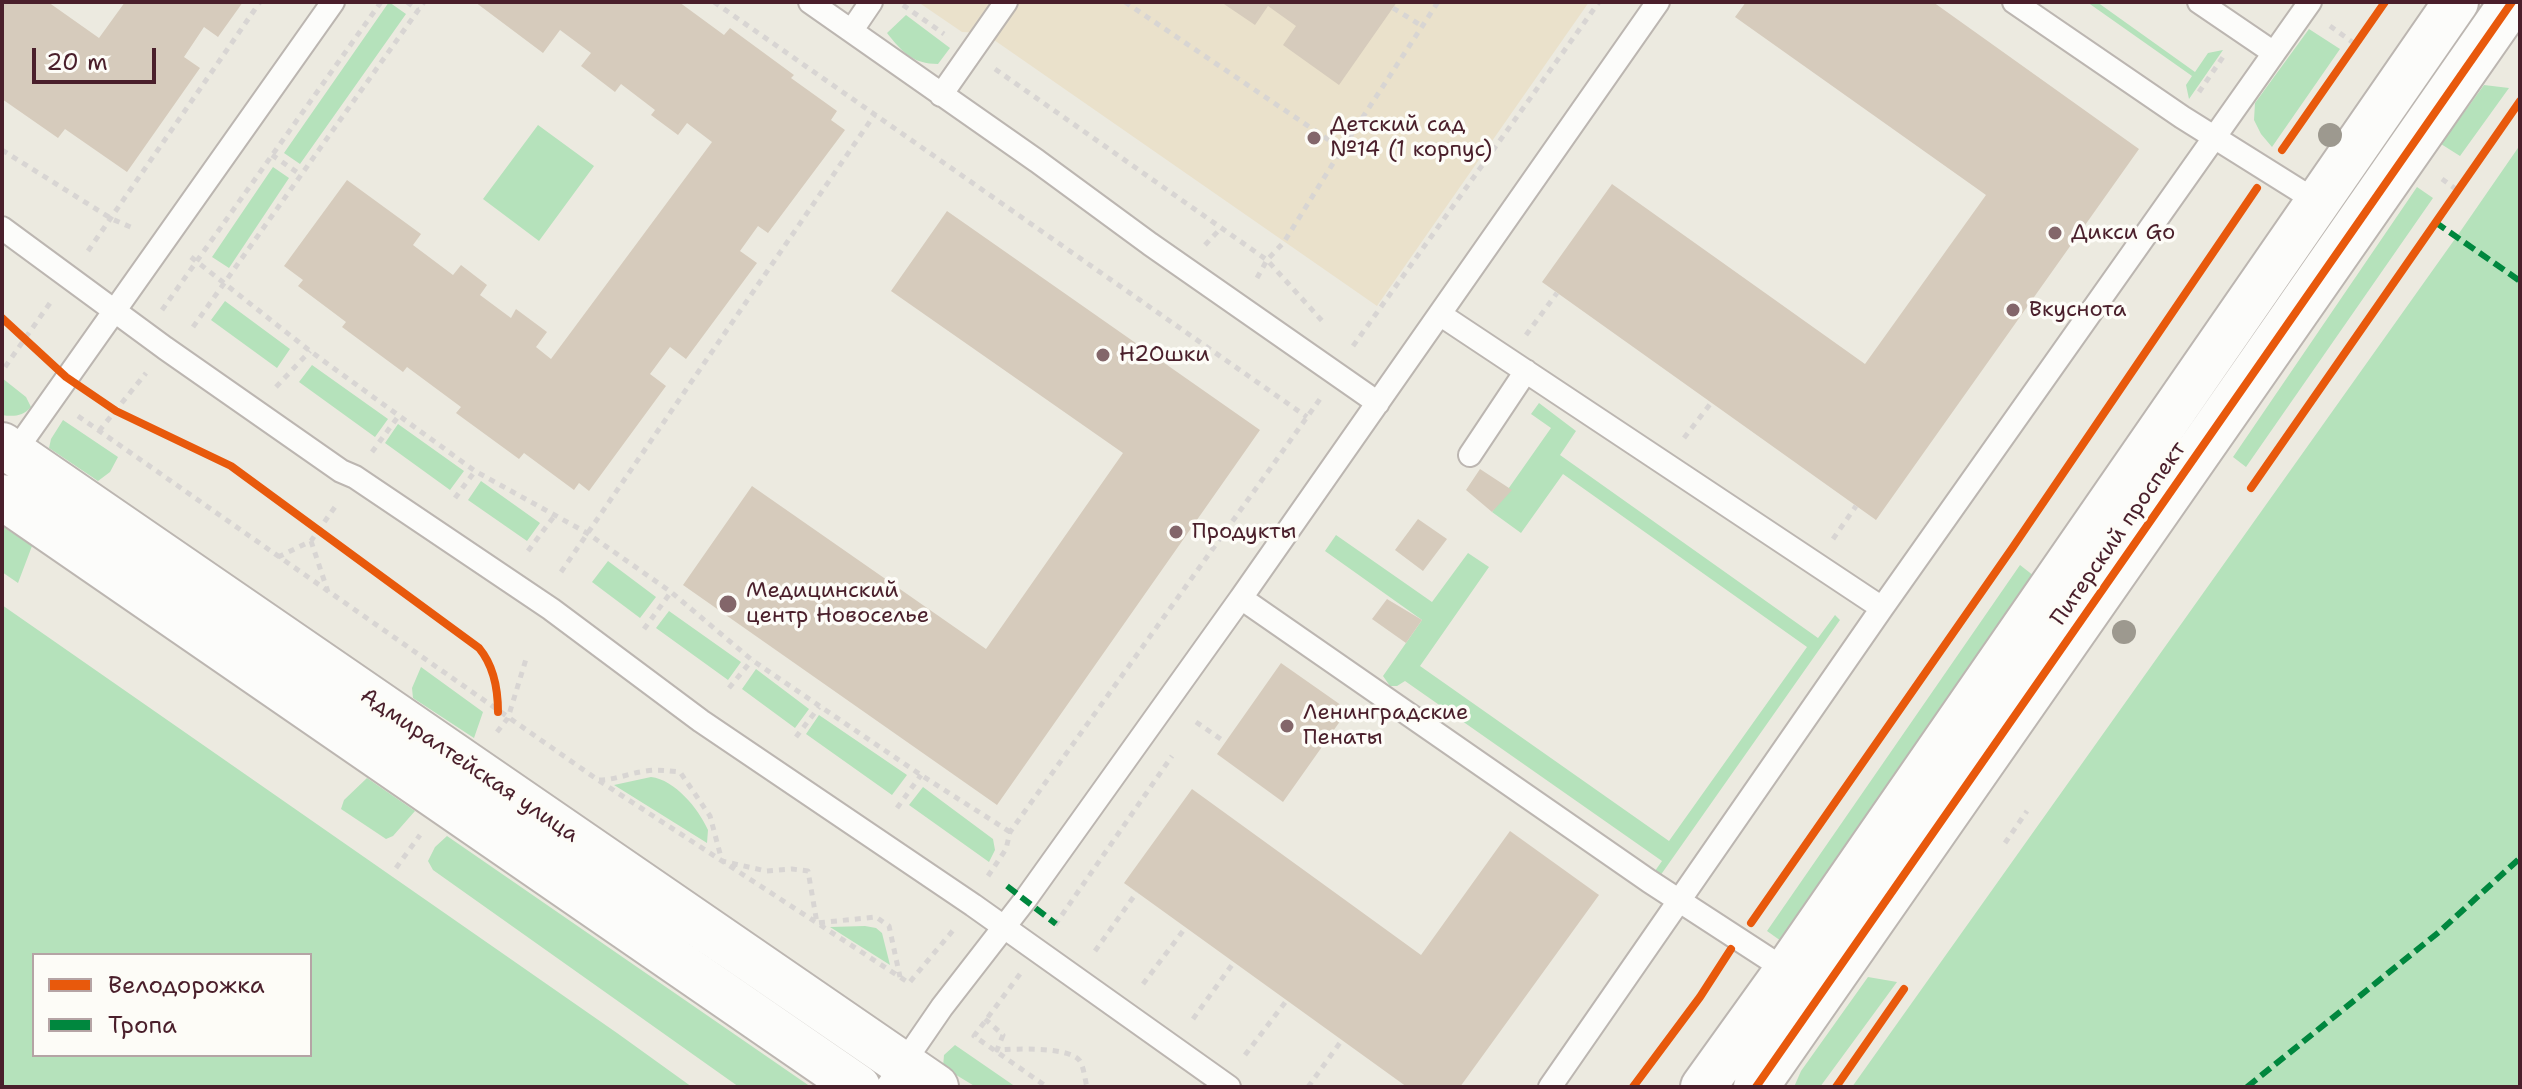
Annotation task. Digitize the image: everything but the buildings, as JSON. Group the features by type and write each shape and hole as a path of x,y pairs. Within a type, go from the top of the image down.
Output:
{"street":[{"name":"Питерский проспект","path":"1756,1087 1804,982 2316,201 2456,2"},
{"name":"Питерский проспект","path":"1703,1087 1804,982 2355,227 2512,2"},
{"name":"Адмиралтейская улица","path":"6,456 909,1079"},
{"name":"Адмиралтейская улица","path":"2,497 858,1087"}],"lane":[{"path":"6,456 164,242 333,2"},
{"path":"810,2 1378,403"},
{"path":"852,30 871,2"},
{"path":"941,95 1006,2"},
{"path":"909,1079 942,1007 1005,928 1241,598 1658,2"},
{"path":"2014,2 2355,227"},
{"path":"2199,2 2274,53"},
{"path":"1550,1087 2214,136 2274,53 2314,10"},
{"path":"2,228 145,334 341,471 355,477 551,609 701,721 1005,928 1229,1087"},
{"path":"1441,315 1882,608"},
{"path":"1470,455 1526,371"},
{"path":"1241,598 1681,902 1804,982"}],"path":[{"path":"83,258 260,2"},
{"path":"145,334 381,2"},
{"path":"407,2 418,10"},
{"path":"192,329 424,2"},
{"path":"714,2 1307,417"},
{"path":"1125,2 1342,149"},
{"path":"1253,286 1267,260 1284,242 1438,2"},
{"path":"1349,351 1599,2"},
{"path":"2282,150 2385,2"},
{"path":"899,3 947,36"},
{"path":"1393,8 1422,26"},
{"path":"2314,10 2355,44"},
{"path":"2191,102 2228,50"},
{"path":"983,61 1267,260 1329,328"},
{"path":"2251,488 2520,101"},
{"path":"561,572 875,114"},
{"path":"2,150 112,219 164,242 197,261 310,351 475,471 587,533 671,592 752,660 1010,832"},
{"path":"272,155 301,175"},
{"path":"1751,923 2013,547 2257,188"},
{"path":"1201,250 1221,228"},
{"path":"1520,343 1557,293"},
{"path":"5,367 52,300"},
{"path":"13,329 66,377 128,417"},
{"path":"276,387 310,351"},
{"path":"99,431 150,367"},
{"path":"986,880 1006,849 1010,832 1320,400 1322,391"},
{"path":"1676,448 1711,403"},
{"path":"71,411 498,712 909,983 957,925"},
{"path":"373,449 400,414"},
{"path":"455,498 475,471"},
{"path":"1825,550 1856,506"},
{"path":"277,557 311,541 334,508"},
{"path":"528,551 555,515"},
{"path":"307,521 331,539"},
{"path":"311,541 328,593"},
{"path":"644,629 671,592"},
{"path":"490,741 508,718 526,659"},
{"path":"729,688 752,660"},
{"path":"498,694 498,712"},
{"path":"796,737 819,707"},
{"path":"1196,722 1225,742"},
{"path":"598,780 615,780 643,771 680,772 710,816 722,861"},
{"path":"897,808 921,775"},
{"path":"2005,843 2027,811"},
{"path":"396,868 422,833"},
{"path":"722,861 766,871 808,871 817,923"},
{"path":"1095,951 1137,892"},
{"path":"817,923 841,918 876,917 889,926 900,977"},
{"path":"1143,984 1186,927"},
{"path":"1633,1087 1725,959"},
{"path":"1193,1019 1234,962"},
{"path":"1027,964 974,1036 1047,1087"},
{"path":"1836,1087 1904,989"},
{"path":"1245,1055 1287,1000"},
{"path":"985,1019 1003,1035 997,1050"},
{"path":"1308,1087 1342,1040"},
{"path":"997,1050 1067,1052 1080,1061 1087,1087"}],"shaded area":[{"name":"Детский сад №14 (1 корпус)","path":"918,2 1589,2 1377,306 984,33 962,32"}],"green space":[{"path":"389,2 406,14 300,164 284,153"},
{"path":"2087,2 2097,2 2195,72 2208,53 2223,50 2189,99 2186,85 2192,76"},
{"path":"906,15 950,48 938,64 909,56 887,33"},
{"path":"2309,29 2340,49 2272,147 2254,120 2255,103"},
{"path":"2484,85 2509,88 2460,156 2441,144"},
{"path":"538,125 594,166 539,241 483,199"},
{"path":"2520,145 2520,1087 1852,1087 2462,229"},
{"path":"273,167 289,178 229,268 212,257"},
{"path":"2417,187 2433,198 2246,467 2233,457"},
{"path":"225,301 290,349 277,368 211,320"},
{"path":"312,365 388,419 375,437 299,382"},
{"path":"2,378 26,397 31,407 28,410 18,415 2,415"},
{"path":"1539,403 1576,431 1560,455 1818,638 1835,615 1840,620 1660,876 1650,878 1662,861 1405,681 1390,686 1383,676 1422,620 1325,551 1336,535 1432,602 1468,553 1489,567 1420,666 1669,841 1807,647 1563,474 1521,533 1492,512 1551,428 1531,414"},
{"path":"63,420 118,457 110,472 98,481 49,448"},
{"path":"398,424 464,471 450,490 385,443"},
{"path":"481,481 540,523 527,541 468,500"},
{"path":"2,526 32,546 18,583 2,572"},
{"path":"608,561 656,597 640,618 592,582"},
{"path":"2020,565 2034,576 1781,941 1767,931"},
{"path":"2,605 617,1033 692,1087 2,1087"},
{"path":"669,611 741,662 728,680 656,628"},
{"path":"421,667 483,712 474,738 413,698 412,688"},
{"path":"756,669 809,709 795,728 742,689"},
{"path":"819,715 907,775 892,795 806,734"},
{"path":"651,777 669,783 692,804 708,830 707,843 614,785"},
{"path":"367,778 415,811 393,836 386,839 341,809 344,800"},
{"path":"923,787 993,839 995,850 989,862 909,805"},
{"path":"447,836 811,1087 739,1087 433,870 428,861 435,847"},
{"path":"865,926 882,933 890,965 830,927"},
{"path":"1868,977 1897,982 1820,1087 1794,1087 1801,1071"},
{"path":"955,1045 1016,1087 976,1087 943,1067 944,1055"}],"marked path":[{"path":"2435,222 2520,281"},
{"path":"2247,1087 2439,932 2520,858"},
{"path":"1007,886 1056,924"}],"cycle path":[{"path":"2282,150 2385,2"},
{"path":"1756,1087 2512,2"},
{"path":"2251,488 2520,101"},
{"path":"1751,923 2013,547 2257,188"},
{"path":"2,318 66,377 116,411 231,466 479,648 494,678 498,712"},
{"path":"1633,1087 1700,997 1731,949"},
{"path":"1836,1087 1904,989"}],"place":[{"name":"Детский сад №14 (1 корпус)","path":"1314,138"},
{"name":"Дикси Go","path":"2055,233"},
{"name":"Вкуснота","path":"2013,310"},
{"name":"H2Oшки","path":"1103,355"},
{"name":"Продукты","path":"1176,532"},
{"name":"Медицинский центр Новоселье","path":"728,604"},
{"name":"Ленинградские Пенаты","path":"1287,726"}]}
